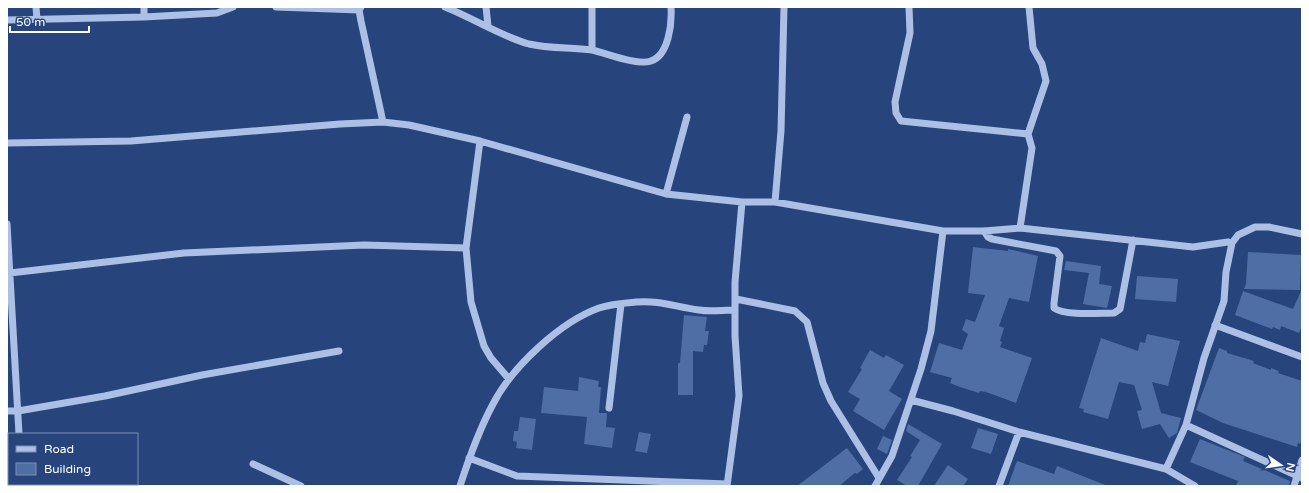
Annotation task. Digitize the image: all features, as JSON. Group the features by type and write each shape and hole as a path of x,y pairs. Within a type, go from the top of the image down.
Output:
{"street":[{"path":"36,7 37,20"},
{"path":"144,7 144,17"},
{"path":"7,20 144,17 217,13 233,7"},
{"path":"276,7 360,9 383,122"},
{"path":"445,7 514,39 530,44 557,49 592,50 610,56 646,62 656,58 666,46 672,14 671,7"},
{"path":"486,7 488,26"},
{"path":"592,7 592,50"},
{"path":"775,202 781,131 784,7"},
{"path":"909,7 910,33 895,102 896,113 901,121 1028,134"},
{"path":"1020,228 1032,148 1028,134 1046,81 1042,64 1033,48 1029,7"},
{"path":"666,194 687,117"},
{"path":"7,143 131,141 340,124 383,122 409,125 480,141 666,194 742,202 775,202 943,231 984,231 1020,228 1194,247 1220,243 1232,243"},
{"path":"480,141 466,248 471,302 484,346 491,358 509,379"},
{"path":"469,458 517,476 727,485 737,420 739,396 735,357 735,310 736,266 742,202"},
{"path":"7,224 19,433"},
{"path":"1166,469 1186,425 1215,326 1224,301 1226,272 1232,243 1238,235 1255,227 1277,228 1302,234"},
{"path":"875,486 892,456 911,400 931,332 943,231"},
{"path":"984,231 988,237 992,239 1056,251 1060,256 1054,308 1058,311 1066,312 1114,314 1120,310 1133,240"},
{"path":"10,273 184,253 364,245 466,248"},
{"path":"736,299 795,311 807,322 823,383 831,401 879,478"},
{"path":"460,486 469,458 493,404 509,379 536,350 572,322 600,307 621,304 664,302 699,310 735,310"},
{"path":"609,408 621,304"},
{"path":"1215,326 1302,357"},
{"path":"7,411 18,411 105,396 202,375 338,351"},
{"path":"911,400 953,411 1019,432 1166,469 1195,486"},
{"path":"1186,425 1299,477"},
{"path":"999,486 1019,432"},
{"path":"1294,486 1299,477 1302,460"},
{"path":"253,464 300,486"}],"building":[{"path":"973,247 1008,251 1008,249 1038,256 1029,302 1009,298 999,326 1004,328 1000,341 1002,342 1000,347 1032,358 1016,403 986,392 980,391 979,393 960,387 950,383 952,378 930,372 939,343 962,350 968,334 962,330 966,319 975,322 985,295 968,293"},
{"path":"1248,252 1301,255 1300,290 1244,289 1246,283"},
{"path":"1066,261 1101,266 1099,284 1112,286 1107,308 1083,304 1089,273 1064,270"},
{"path":"1137,276 1178,279 1176,302 1135,299"},
{"path":"1302,289 1302,326 1299,333 1281,326 1280,330 1273,327 1272,329 1235,315 1243,291 1293,309"},
{"path":"684,315 707,317 705,331 709,331 707,345 704,345 703,352 693,351 693,395 678,395 678,363 680,363"},
{"path":"1147,334 1180,341 1168,386 1152,382 1161,413 1181,418 1177,433 1169,438 1160,424 1142,429 1137,411 1142,410 1134,385 1119,382 1108,419 1083,412 1084,409 1079,408 1101,338 1138,351 1140,342 1145,343"},
{"path":"1219,348 1227,351 1227,353 1254,361 1253,363 1271,370 1271,368 1279,371 1278,373 1302,381 1302,438 1297,447 1223,423 1196,410"},
{"path":"870,350 884,358 886,355 904,365 889,391 902,399 884,430 853,411 860,399 848,392 862,369 860,368"},
{"path":"579,377 599,381 598,387 601,387 599,413 607,413 606,427 615,428 612,448 584,444 587,417 541,413 544,387 578,391"},
{"path":"520,417 536,419 532,450 516,448 517,442 513,441 514,431 518,431"},
{"path":"908,424 942,444 918,486 907,486 897,480 912,457 910,456 920,440 906,431"},
{"path":"978,428 998,434 991,454 971,448"},
{"path":"639,432 651,434 647,453 635,451"},
{"path":"883,436 892,440 887,454 877,449"},
{"path":"1200,439 1245,457 1243,461 1290,481 1289,486 1236,486 1238,481 1190,462"},
{"path":"847,448 863,469 857,474 855,473 839,486 797,486"},
{"path":"1017,461 1054,474 1057,466 1108,486 1008,486"},
{"path":"948,465 968,479 963,486 934,486"}]}
